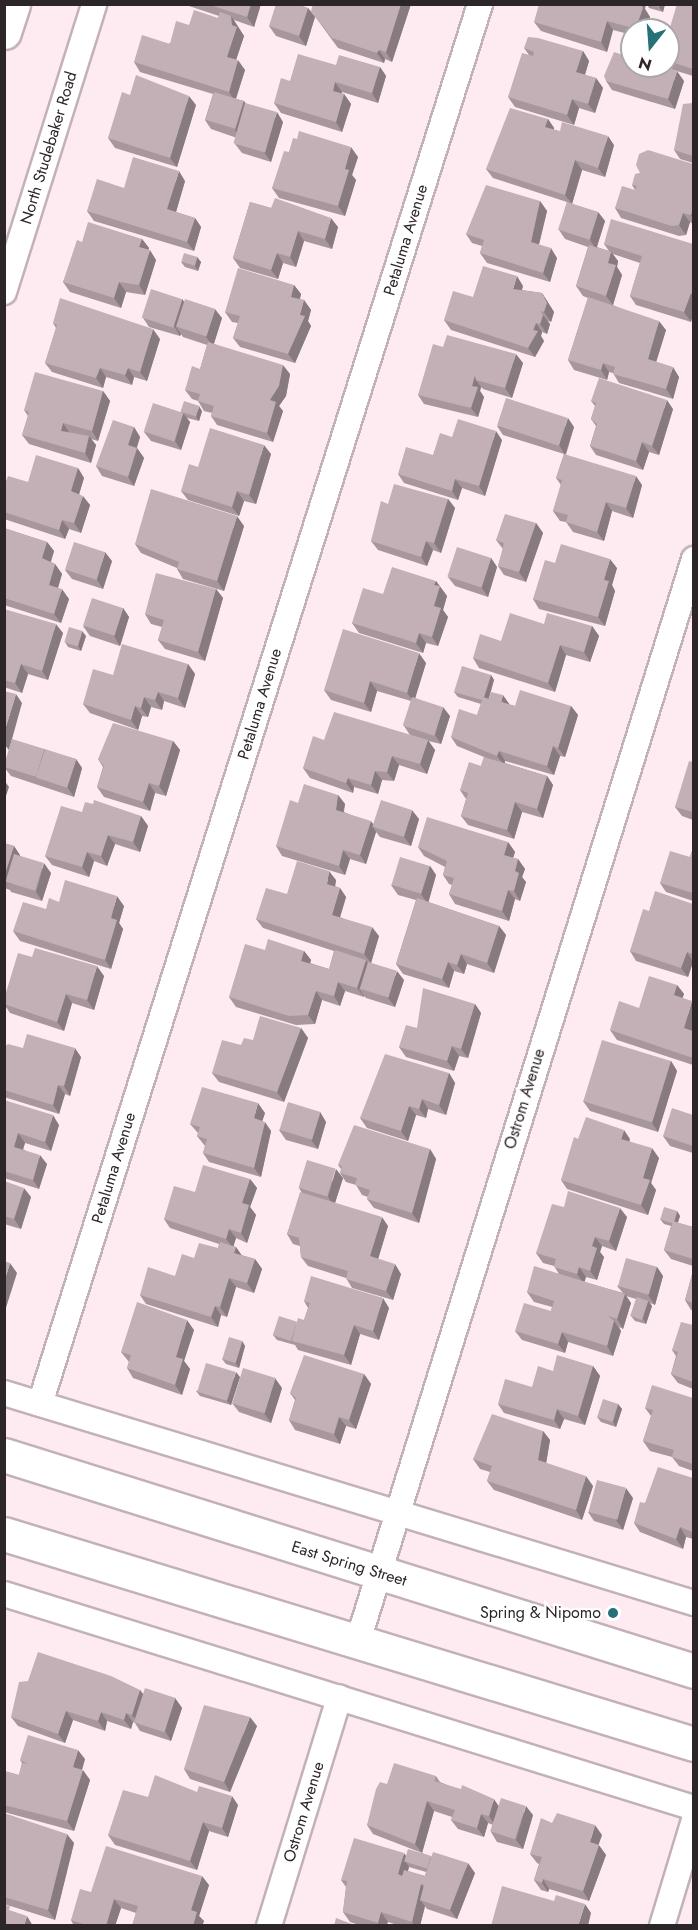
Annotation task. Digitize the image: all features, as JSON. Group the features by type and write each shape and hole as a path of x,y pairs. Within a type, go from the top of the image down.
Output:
{"main road":[{"path":"4,32 13,4"},
{"name":"East Spring Street","path":"4,1455 693,1671"},
{"path":"4,1534 693,1744"}],"street":[{"name":"North Studebaker Road","path":"4,292 94,4"},
{"name":"Petaluma Avenue","path":"40,1404 480,4"},
{"name":"Ostrom Avenue","path":"358,1641 396,1512 693,559"},
{"path":"4,1393 693,1603"},
{"path":"4,1594 693,1808"},
{"name":"Ostrom Avenue","path":"269,1926 339,1698"},
{"path":"662,1926 693,1820"}],"building":[{"path":"207,4 251,4 247,17"},
{"path":"276,4 298,4 308,8 299,36 269,26"},
{"path":"313,4 401,4 386,52 379,50 377,53 332,38 311,11"},
{"path":"539,4 641,4 643,8 639,18 620,18 620,25 607,21 601,42 534,22"},
{"path":"677,4 693,4 693,69 680,65 680,18 673,18"},
{"path":"194,10 218,18 220,12 231,16 232,25 237,27 227,57 238,60 229,92 134,62 142,35 170,44 176,21 189,25"},
{"path":"528,37 583,51 576,72 596,78 588,104 572,99 567,115 508,97 522,53 533,56 534,52 524,48"},
{"path":"614,52 620,54 620,78 675,78 668,99 606,81 604,76"},
{"path":"298,54 336,65 339,55 380,67 372,93 335,82 333,91 344,94 336,122 274,103 281,78 290,81"},
{"path":"136,75 189,96 170,158 108,138 122,92 130,95"},
{"path":"214,92 244,101 235,129 206,120"},
{"path":"245,103 277,112 265,152 233,143"},
{"path":"693,103 693,156 674,150 683,104"},
{"path":"510,108 548,119 545,127 560,131 562,122 608,136 598,168 575,160 565,195 486,169"},
{"path":"299,131 351,147 345,169 349,170 338,206 272,188 284,151 289,152 293,138 297,139"},
{"path":"648,150 693,164 693,208 691,215 683,213 679,225 672,226 615,208 622,186 635,190 637,186 632,185 635,174 640,173 636,165 639,154"},
{"path":"133,157 179,171 167,209 195,218 187,242 87,211 97,179 124,188"},
{"path":"486,185 540,201 531,242 551,248 543,273 480,253 484,240 466,234"},
{"path":"275,198 331,218 325,239 298,231 290,257 277,253 271,270 233,258 250,202 271,208"},
{"path":"567,202 598,212 589,240 558,230"},
{"path":"611,219 693,244 693,294 691,293 684,312 630,296 642,256 604,244"},
{"path":"88,222 142,239 139,247 150,250 139,285 119,282 114,298 63,282 77,240 82,242"},
{"path":"589,245 611,252 608,263 616,265 606,296 576,286"},
{"path":"184,253 197,257 195,266 181,262"},
{"path":"483,266 517,276 513,289 542,293 547,303 544,312 540,311 543,315 540,324 536,323 533,330 538,331 528,348 444,320 453,291 473,297"},
{"path":"238,268 294,285 291,297 304,300 300,315 305,316 288,354 233,338 240,316 225,312"},
{"path":"151,289 182,299 173,328 142,318"},
{"path":"588,297 659,321 648,359 673,367 666,389 613,374 615,367 603,363 601,370 568,360"},
{"path":"60,298 153,329 140,372 128,368 125,375 100,368 96,378 45,363 57,325 53,323"},
{"path":"185,299 215,309 206,336 176,327"},
{"path":"447,335 516,354 505,388 476,380 475,375 472,386 478,387 471,408 418,395 433,344 443,347"},
{"path":"208,342 283,365 279,386 270,400 276,402 267,433 211,416 214,406 198,401 200,394 185,390 192,366 200,369"},
{"path":"35,372 103,391 92,431 63,423 61,431 89,436 85,453 22,435 29,412 24,410"},
{"path":"599,378 667,400 652,446 642,442 636,461 590,446 597,424 591,419 596,403 591,401"},
{"path":"506,398 568,418 559,446 497,426"},
{"path":"184,401 199,406 196,416 181,411"},
{"path":"153,403 183,413 174,441 144,432"},
{"path":"458,419 496,431 479,486 455,479 452,491 398,474 406,447 433,455 440,433 452,437"},
{"path":"113,420 134,427 128,445 137,448 128,477 96,466"},
{"path":"210,428 264,445 249,495 237,491 232,507 181,491 189,464 198,467"},
{"path":"564,454 636,476 626,508 606,502 597,532 566,522 568,515 553,511 562,480 556,478"},
{"path":"36,455 78,468 71,491 83,496 74,523 62,520 59,530 4,512 4,486 8,476 28,482"},
{"path":"394,484 448,499 434,543 426,541 421,557 371,541 381,501 388,504"},
{"path":"151,489 237,516 217,581 177,569 179,562 135,544"},
{"path":"505,514 536,523 519,572 498,566 504,543 496,540"},
{"path":"4,528 47,542 42,558 55,564 49,585 62,589 54,614 4,598"},
{"path":"74,542 105,552 96,580 65,570"},
{"path":"561,544 610,559 604,580 609,581 598,617 533,599 545,560 555,563"},
{"path":"457,547 491,558 482,588 447,576"},
{"path":"392,567 436,581 434,585 440,586 434,606 441,608 432,637 419,633 416,643 352,623 363,588 383,594"},
{"path":"156,573 216,589 198,652 158,640 164,620 145,614"},
{"path":"92,598 123,608 114,636 83,626"},
{"path":"4,609 56,624 42,671 21,664 15,683 4,680"},
{"path":"510,613 544,624 547,613 592,626 584,652 560,645 548,683 473,658 480,634 501,641"},
{"path":"69,627 82,631 78,646 64,642"},
{"path":"343,629 419,653 407,693 370,681 364,703 324,690"},
{"path":"122,644 188,664 178,698 158,692 155,700 144,697 141,708 135,706 131,720 83,704 93,669 113,675"},
{"path":"462,666 491,675 482,700 454,692"},
{"path":"520,690 571,706 558,748 553,746 547,766 499,751 497,756 451,737 459,709 477,715 483,697 489,699 491,692 503,695 501,702 515,706"},
{"path":"4,691 16,694 4,733"},
{"path":"412,697 443,707 434,736 403,726"},
{"path":"334,712 428,740 420,764 392,756 387,772 375,771 371,785 348,778 346,783 303,768 313,736 324,740"},
{"path":"113,723 173,741 159,786 149,783 143,802 97,787 104,766 98,759"},
{"path":"12,739 45,749 36,777 4,767"},
{"path":"45,749 76,759 67,788 36,778"},
{"path":"484,757 547,776 537,809 515,802 507,830 461,816 468,793 460,790 469,762 481,766"},
{"path":"689,761 693,762 693,812 675,807"},
{"path":"304,784 338,795 336,810 371,821 360,855 343,850 339,866 276,846 290,800 298,803"},
{"path":"94,800 141,816 133,842 108,835 101,856 87,852 82,867 45,856 61,806 82,812 85,802 93,804"},
{"path":"381,800 412,810 404,837 372,827"},
{"path":"427,817 508,842 504,855 518,859 515,871 519,873 514,891 508,890 502,911 449,894 454,878 443,875 447,861 418,847"},
{"path":"4,843 14,846 4,877"},
{"path":"693,848 693,893 660,883 670,851 690,857"},
{"path":"14,854 44,863 35,891 6,882"},
{"path":"400,857 430,866 421,894 392,885"},
{"path":"297,861 329,871 327,884 340,888 332,915 372,927 364,954 256,919 266,888 287,894"},
{"path":"65,880 117,896 111,918 117,920 105,960 13,931 23,902 46,909 49,898 59,902"},
{"path":"655,891 693,904 693,954 687,952 681,968 630,951 643,909 649,911"},
{"path":"417,898 499,926 487,963 461,954 457,965 448,962 442,979 396,964"},
{"path":"268,939 304,951 301,961 329,969 335,950 366,960 357,988 338,982 334,996 316,991 308,1015 289,1016 229,997 245,944 265,950"},
{"path":"35,948 97,966 87,1000 66,994 57,1022 4,1004 18,953 32,957"},
{"path":"368,962 397,971 389,998 360,989"},
{"path":"649,976 677,985 674,995 692,1001 684,1028 693,1031 693,1058 610,1030 619,1001 639,1008"},
{"path":"423,988 475,1004 461,1049 452,1046 447,1061 399,1047 406,1025 417,1028"},
{"path":"260,1016 301,1028 277,1092 212,1073 222,1040 241,1045 244,1038 253,1040"},
{"path":"27,1034 75,1048 64,1086 58,1085 53,1105 4,1090 4,1047 8,1044 23,1048"},
{"path":"602,1040 671,1061 652,1122 583,1101"},
{"path":"385,1054 449,1073 439,1105 422,1099 419,1109 409,1106 401,1131 360,1118"},
{"path":"202,1087 258,1103 254,1118 265,1122 254,1168 203,1153 207,1139 197,1136 200,1127 190,1124"},
{"path":"4,1100 53,1115 45,1142 18,1133 14,1147 40,1155 33,1180 4,1171"},
{"path":"288,1102 321,1112 312,1140 280,1130"},
{"path":"672,1108 693,1115 693,1146 663,1136"},
{"path":"586,1117 624,1130 621,1139 652,1148 643,1178 650,1180 641,1205 561,1180 574,1137 578,1139"},
{"path":"354,1125 430,1149 412,1213 367,1199 370,1190 355,1185 357,1178 340,1173 342,1166 338,1165"},
{"path":"307,1160 336,1169 327,1197 299,1188"},
{"path":"203,1165 250,1179 242,1203 249,1205 241,1233 229,1229 226,1239 164,1219 174,1186 195,1192"},
{"path":"4,1181 24,1188 14,1219 4,1216"},
{"path":"568,1191 620,1208 609,1241 595,1237 592,1246 597,1248 590,1271 579,1267 577,1274 554,1267 556,1259 536,1253 552,1204 564,1207"},
{"path":"300,1192 382,1217 370,1256 395,1264 386,1291 346,1279 348,1271 301,1257 299,1238 287,1234"},
{"path":"664,1207 677,1211 674,1224 660,1219"},
{"path":"673,1221 693,1227 693,1259 664,1250"},
{"path":"220,1242 236,1247 234,1253 255,1259 247,1283 229,1278 220,1307 215,1306 211,1317 140,1295 148,1267 175,1276 182,1254 194,1258 199,1243 218,1248"},
{"path":"626,1258 657,1267 649,1295 618,1286"},
{"path":"4,1261 10,1263 4,1282"},
{"path":"534,1266 625,1294 617,1319 608,1316 614,1321 607,1346 562,1332 558,1344 515,1331 524,1303 551,1311 554,1301 527,1292"},
{"path":"693,1271 693,1303 685,1300"},
{"path":"311,1276 383,1298 373,1331 354,1325 344,1355 292,1341 298,1318 304,1320 310,1303 304,1301"},
{"path":"637,1297 648,1301 641,1320 630,1316"},
{"path":"137,1302 187,1320 176,1357 183,1359 175,1385 127,1368 131,1355 121,1352"},
{"path":"279,1316 297,1322 291,1341 273,1335"},
{"path":"681,1322 693,1325 693,1382 671,1374 678,1352 672,1350"},
{"path":"229,1337 242,1341 236,1363 222,1359"},
{"path":"304,1355 364,1374 349,1420 339,1417 334,1434 289,1420 296,1398 290,1393"},
{"path":"557,1355 593,1366 578,1416 557,1409 554,1420 498,1404 505,1379 532,1387 538,1366 553,1371"},
{"path":"206,1363 236,1372 227,1401 197,1392"},
{"path":"243,1368 276,1378 265,1413 232,1403"},
{"path":"652,1385 693,1398 693,1464 672,1457 674,1450 643,1441 653,1410 645,1408"},
{"path":"603,1399 618,1404 612,1422 597,1417"},
{"path":"492,1414 543,1431 538,1460 586,1476 576,1510 487,1481 492,1466 473,1459"},
{"path":"658,1467 693,1478 693,1532 680,1527 676,1539 634,1523 640,1502 645,1503"},
{"path":"597,1480 626,1488 617,1520 588,1512"},
{"path":"38,1652 111,1676 140,1690 132,1715 126,1713 124,1720 101,1712 98,1721 66,1711 58,1734 11,1717 19,1682 28,1681"},
{"path":"145,1688 175,1698 164,1732 134,1722"},
{"path":"204,1705 250,1717 224,1782 184,1769"},
{"path":"28,1735 78,1750 73,1767 83,1770 67,1821 4,1805 4,1771 19,1775 22,1763 28,1764 20,1760"},
{"path":"394,1763 436,1776 434,1781 461,1789 462,1785 494,1799 489,1816 481,1814 477,1828 451,1820 455,1810 427,1801 415,1844 367,1825 376,1789 380,1782 387,1784"},
{"path":"155,1775 197,1792 199,1786 232,1796 222,1828 203,1822 190,1861 108,1835 123,1790 148,1797"},
{"path":"501,1798 526,1806 515,1839 490,1831"},
{"path":"4,1813 67,1834 48,1910 4,1897"},
{"path":"557,1813 595,1825 590,1842 599,1845 583,1891 543,1879 542,1883 534,1880 542,1857 530,1854 541,1818 552,1823"},
{"path":"354,1838 404,1853 398,1874 402,1876 404,1870 425,1876 433,1852 468,1863 450,1910 420,1900 424,1885 421,1884 412,1922 381,1912 378,1923 343,1912 347,1881 341,1880"},
{"path":"106,1846 202,1876 191,1910 197,1912 193,1926 132,1926 138,1906 114,1899 106,1926 89,1926 71,1920 80,1889 91,1892"},
{"path":"408,1849 431,1856 427,1868 404,1861"},
{"path":"502,1886 554,1901 556,1895 585,1904 578,1926 491,1926"},
{"path":"4,1905 10,1906 9,1910 27,1916 24,1926 4,1926"},
{"path":"336,1918 357,1926 334,1926"}],"place":[{"name":"Spring & Nipomo","path":"613,1613"}]}
